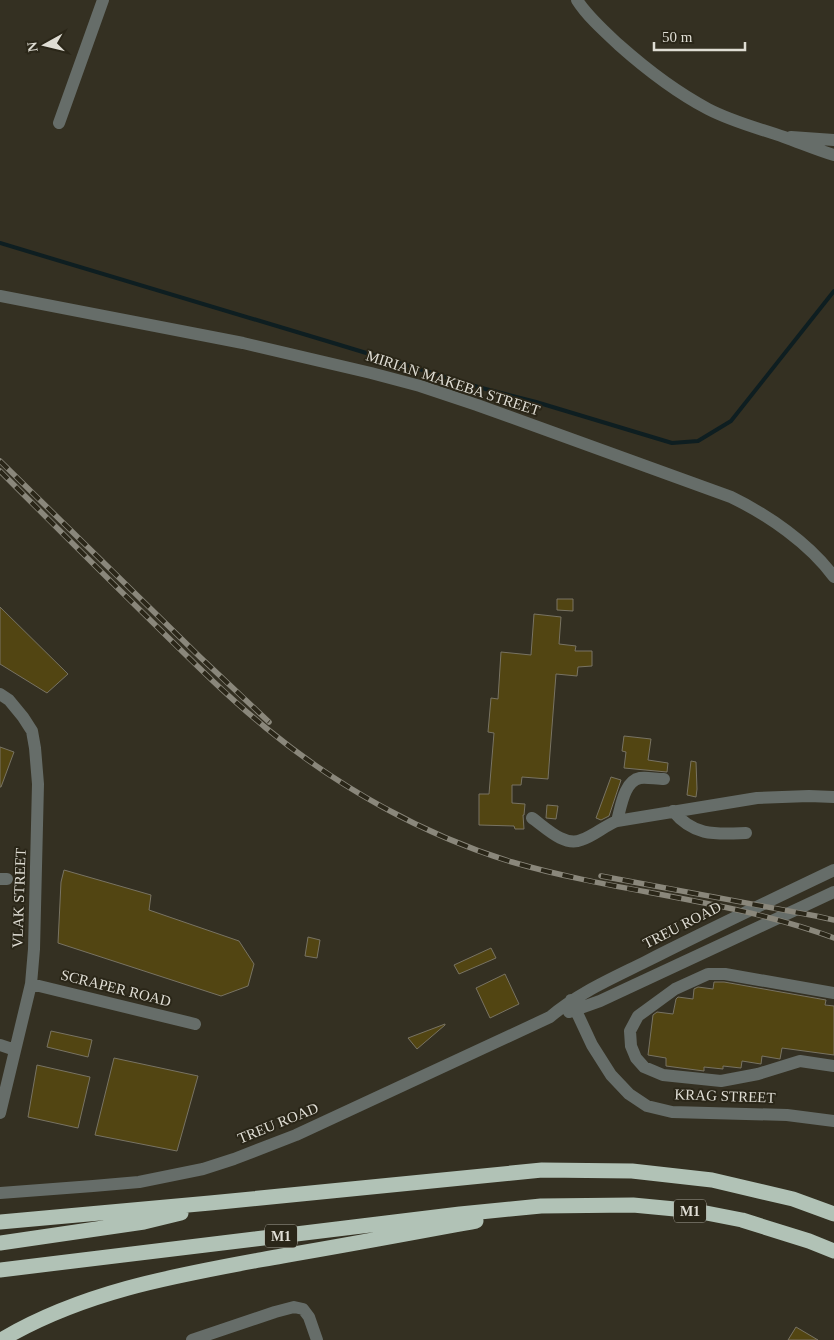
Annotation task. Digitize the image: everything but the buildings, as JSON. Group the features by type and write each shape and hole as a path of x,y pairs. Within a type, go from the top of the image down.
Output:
{"highway":[{"name":"M1","path":"0,1222 210,1203 522,1171 582,1169 632,1171 712,1180 793,1199 834,1214"},
{"path":"0,1243 144,1222 184,1213 210,1203"},
{"name":"M1","path":"0,1270 460,1214 541,1206 633,1205 696,1211 742,1220 810,1241 834,1251"},
{"path":"0,1340 47,1315 121,1289 191,1272 512,1215 541,1206"}],"street":[{"path":"59,123 103,0"},
{"path":"577,0 604,31 629,54 672,87 709,109 744,125 834,155"},
{"path":"784,137 834,140"},
{"name":"MIRIAN MAKEBA STREET","path":"0,296 297,355 420,386 477,405 731,497 751,507 791,534 834,577"},
{"name":"VLAK STREET","path":"0,694 9,700 32,731 38,784 34,949 31,984 15,1050 5,1072 0,1113"},
{"path":"617,821 628,786 633,781 641,778 664,780"},
{"path":"532,818 558,837 572,842 580,841 606,825 617,821 673,811 757,798 834,797"},
{"path":"673,811 679,819 700,832 711,834 746,833"},
{"name":"TREU ROAD","path":"0,1193 139,1182 203,1169 226,1162 305,1131 550,1017 562,1015 574,1005 722,923 834,870"},
{"name":"TREU ROAD","path":"574,1005 600,1001 834,892"},
{"path":"834,993 725,974 708,974 676,989 638,1016 630,1031 631,1046 636,1058 644,1067 663,1075 721,1081 758,1074 800,1061 834,1066"},
{"name":"SCRAPER ROAD","path":"31,984 195,1024"},
{"name":"KRAG STREET","path":"574,1005 592,1045 611,1075 630,1094 647,1106 672,1112 787,1115 834,1122"},
{"path":"0,1045 15,1050"},
{"path":"192,1340 294,1307 303,1309 309,1317 317,1340"}],"waterway":[{"path":"0,243 478,387 536,402 672,443 698,441 731,421 834,291"}],"railway":[{"path":"0,461 269,722"},
{"path":"0,471 186,655 250,714 322,770 383,807 446,838 512,862 552,873 755,914 834,938"},
{"path":"601,876 834,920"}]}
